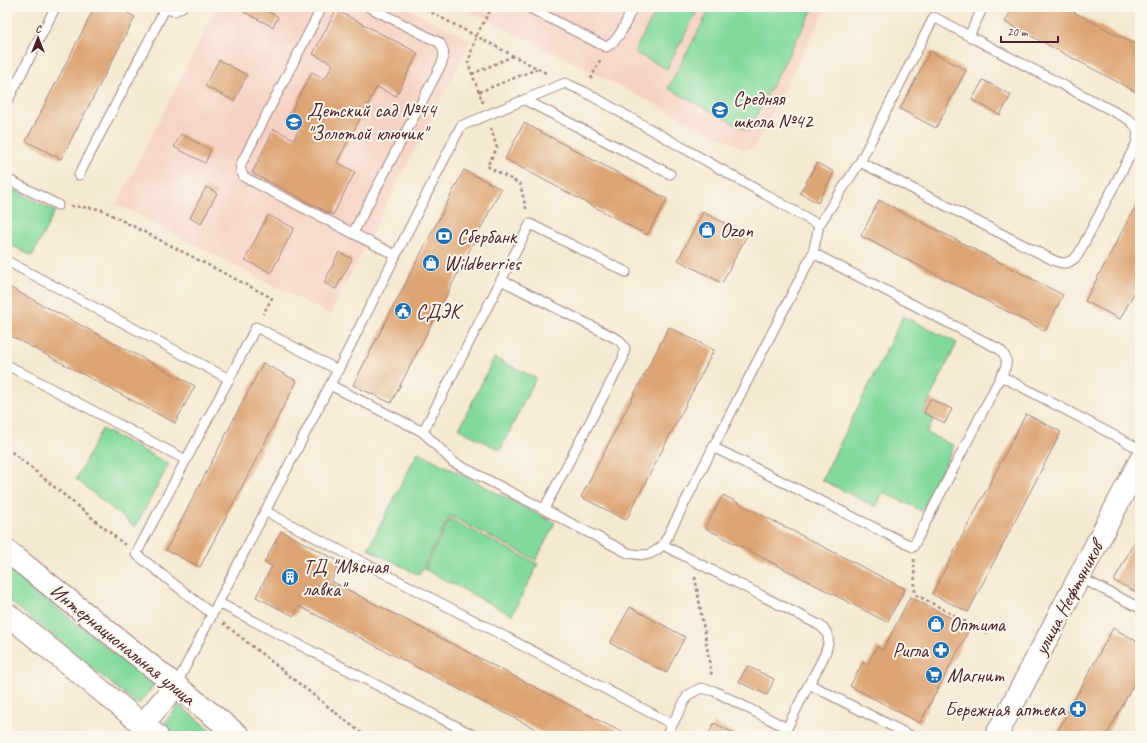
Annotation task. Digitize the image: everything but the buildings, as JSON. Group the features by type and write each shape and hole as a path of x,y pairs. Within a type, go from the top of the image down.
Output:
{"main road":[{"name":"улица Нефтяников","path":"996,736 1079,577 1130,488 1140,461"},
{"name":"Интернациональная улица","path":"7,551 239,736"},
{"path":"7,614 150,730 176,685"}],"lane":[{"path":"79,175 164,8 175,11 182,7"},
{"path":"321,7 240,168 241,173 244,177 395,255"},
{"path":"353,233 442,63 444,56 444,49 440,43 369,7"},
{"path":"528,7 606,47 612,44 618,37 633,7"},
{"path":"969,36 983,7"},
{"path":"7,102 54,10"},
{"path":"330,385 423,432 453,462 628,553 643,556 656,551 663,545 814,253 819,225 860,162 934,17 1128,118 1135,125 1138,134 1136,144 1078,255 1071,261 1061,264 860,162"},
{"path":"176,685 462,126 566,83 585,92 819,225"},
{"path":"525,100 670,174"},
{"path":"7,179 58,205"},
{"path":"423,432 530,224 626,272"},
{"path":"713,447 913,547 1004,370 1006,362 1005,354 999,349 814,253"},
{"path":"7,260 229,379"},
{"path":"501,280 619,340 625,348 623,359 544,509"},
{"path":"212,614 136,554 256,327 338,370"},
{"path":"7,365 186,460"},
{"path":"1001,376 1140,450"},
{"path":"265,512 672,724"},
{"path":"663,545 819,625 827,632 829,639 828,647 785,732 714,691 701,688 688,695 666,736"},
{"path":"1079,577 1140,608"},
{"path":"219,603 475,736"},
{"path":"809,684 911,736"}],"path":[{"path":"421,7 566,83"},
{"path":"492,7 476,36 468,63 497,148 487,166 520,184 530,224"},
{"path":"585,92 606,47"},
{"path":"472,74 513,56"},
{"path":"479,92 537,69"},
{"path":"58,205 100,209 272,298 256,327"},
{"path":"7,448 136,554"},
{"path":"913,547 916,594 988,634"},
{"path":"692,559 714,691"},
{"path":"212,614 365,736"}],"shaded area":[{"name":"Детский сад №44 \"Золотой ключик\"","path":"217,7 405,7 471,40 330,315 117,204"},
{"name":"Средняя школа №42","path":"462,7 827,7 754,147 746,150"}],"green space":[{"path":"658,7 699,7 667,69 634,52"},
{"path":"711,7 814,7 748,131 668,88"},
{"path":"7,186 55,211 32,256 7,243"},
{"path":"903,316 957,343 923,413 934,419 927,433 954,446 922,511 883,492 876,507 822,480"},
{"path":"494,358 536,378 500,450 459,429"},
{"path":"102,429 169,464 135,527 76,479"},
{"path":"418,452 555,523 536,560 450,516 419,575 368,549"},
{"path":"450,519 538,564 512,615 424,569"},
{"path":"7,568 154,685 138,705 7,599"},
{"path":"179,705 218,736 176,736 163,725"}],"place":[{"name":"Средняя школа №42","path":"720,110"},
{"name":"Детский сад №44 \"Золотой ключик\"","path":"294,122"},
{"name":"Ozon","path":"707,230"},
{"name":"Сбербанк","path":"444,236"},
{"name":"Wildberries","path":"431,263"},
{"name":"СДЭК","path":"403,311"},
{"name":"ТД \"Мясная лавка\"","path":"290,577"},
{"name":"Оптима","path":"936,624"},
{"name":"Ригла","path":"941,650"},
{"name":"Магнит","path":"934,675"},
{"name":"Бережная аптека","path":"1078,709"}]}
